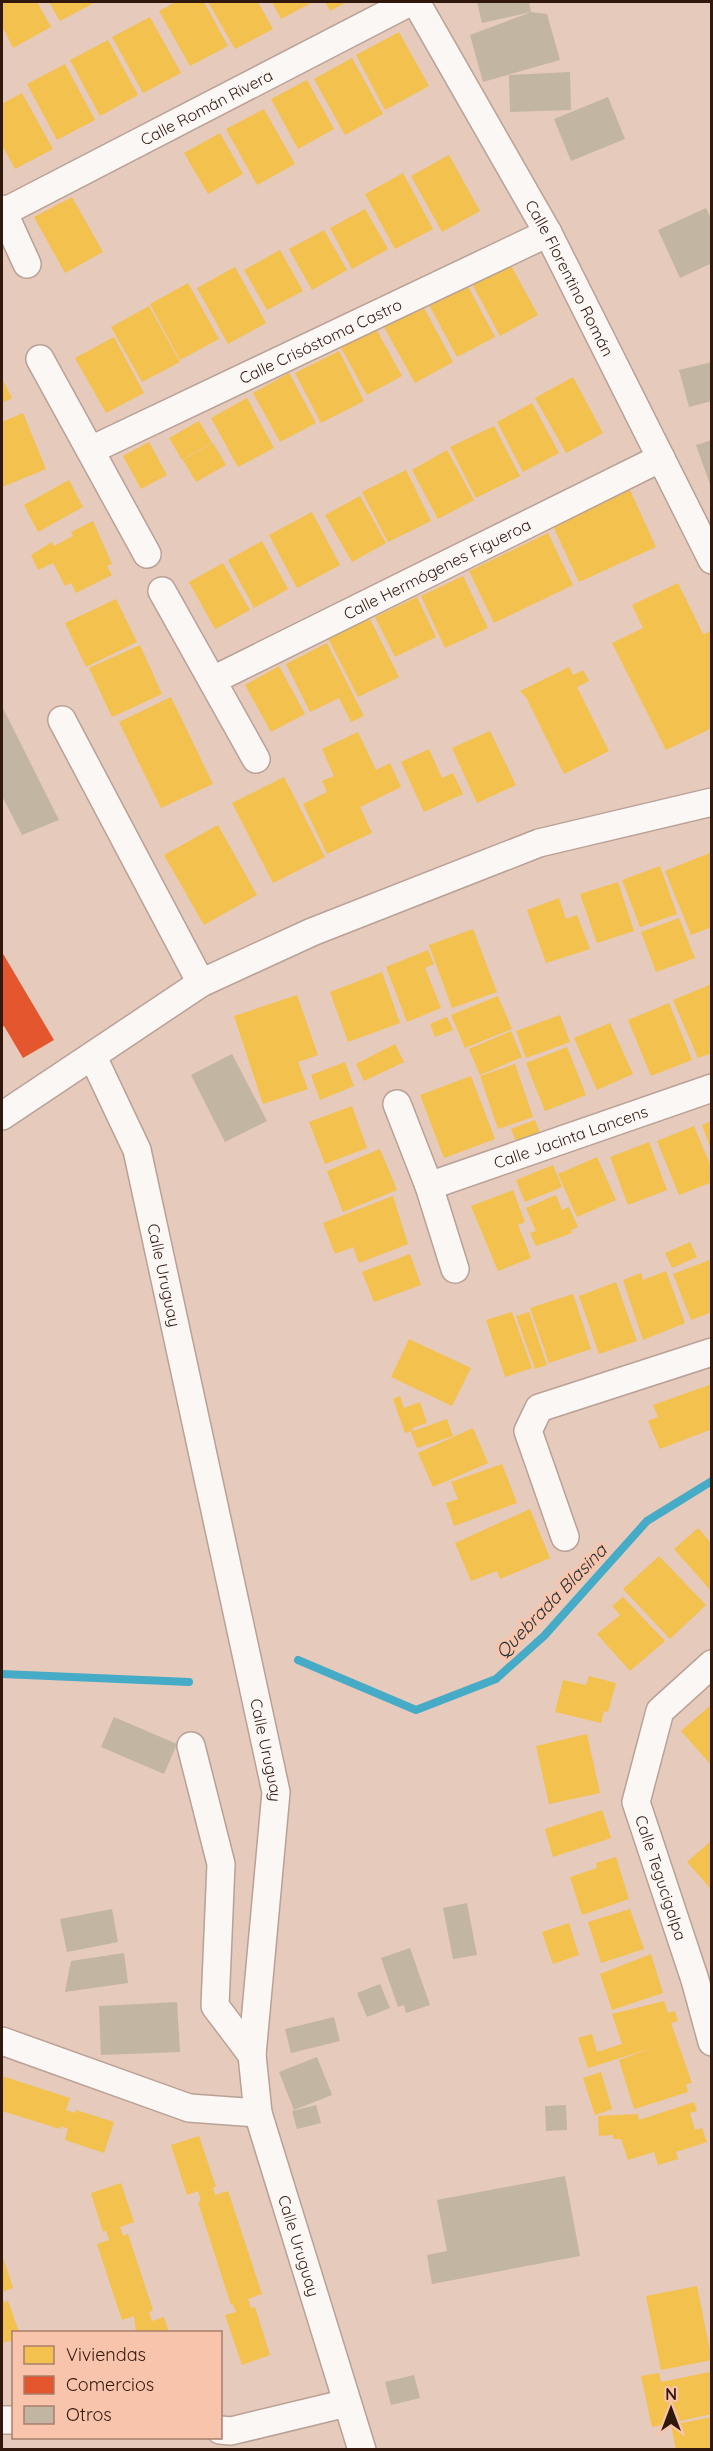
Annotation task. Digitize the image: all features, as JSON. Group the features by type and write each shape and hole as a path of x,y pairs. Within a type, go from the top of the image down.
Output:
{"street":[{"name":"Calle Román Rivera","path":"3,210 410,2"},
{"name":"Calle Florentino Román","path":"416,2 548,233 709,548"},
{"path":"3,210 27,264"},
{"name":"Calle Crisóstoma Castro","path":"91,450 548,233"},
{"path":"40,359 147,554"},
{"name":"Calle Hermógenes Figueroa","path":"213,680 661,458"},
{"path":"162,591 256,759"},
{"path":"62,720 201,983"},
{"path":"2,1116 201,983 312,932 539,843 711,802"},
{"name":"Calle Uruguay","path":"93,1057 137,1150 276,1792 252,2055 258,2113 362,2450"},
{"name":"Calle Jacinta Lancens","path":"429,1186 711,1088"},
{"path":"397,1104 429,1186 455,1269"},
{"path":"565,1537 528,1431 539,1408 711,1352"},
{"name":"Calle Tegucigalpa","path":"711,1664 660,1711 636,1802 703,1976 711,2042"},
{"path":"191,1746 221,1864 215,2006 252,2055"},
{"path":"2,2041 189,2108 258,2113"},
{"path":"222,2430 231,2431 347,2403"}],"building: Viviendas":[{"path":"2,2 37,2 51,27 13,48 2,26"},
{"path":"49,2 96,2 60,21"},
{"path":"176,2 204,2 228,46 190,66 159,11"},
{"path":"208,2 258,2 273,29 235,49"},
{"path":"272,2 313,2 281,19"},
{"path":"325,2 347,2 330,11"},
{"path":"150,17 181,73 143,93 112,37"},
{"path":"399,32 429,86 385,110 356,55"},
{"path":"108,40 138,95 100,116 70,60"},
{"path":"352,58 383,114 345,135 314,79"},
{"path":"65,64 95,120 57,140 27,84"},
{"path":"307,80 334,129 298,149 271,99"},
{"path":"22,93 53,149 15,169 2,145 2,104"},
{"path":"264,109 295,164 257,185 226,129"},
{"path":"220,133 243,174 208,194 184,153"},
{"path":"449,155 480,211 442,232 411,176"},
{"path":"403,173 433,229 395,249 365,194"},
{"path":"72,197 103,252 65,273 34,217"},
{"path":"365,209 388,249 352,269 330,228"},
{"path":"324,230 347,270 312,290 289,249"},
{"path":"280,250 303,291 267,310 244,270"},
{"path":"508,260 538,315 500,336 470,280"},
{"path":"235,267 266,323 228,344 197,288"},
{"path":"465,281 495,337 457,357 427,301"},
{"path":"188,283 219,339 180,360 150,304"},
{"path":"149,306 180,362 142,382 111,327"},
{"path":"423,306 453,362 415,383 384,327"},
{"path":"375,327 402,376 367,395 340,346"},
{"path":"114,337 144,393 106,413 75,358"},
{"path":"339,351 364,401 321,423 295,373"},
{"path":"289,373 316,423 280,442 253,393"},
{"path":"573,377 603,433 566,453 535,398"},
{"path":"2,378 12,398 2,403"},
{"path":"247,398 274,448 238,467 211,418"},
{"path":"532,403 559,453 523,472 497,422"},
{"path":"23,413 46,469 2,487 2,422"},
{"path":"199,421 212,443 182,460 169,438"},
{"path":"494,426 520,476 476,498 450,447"},
{"path":"149,442 167,475 141,489 123,456"},
{"path":"213,443 226,465 196,482 183,460"},
{"path":"447,450 474,500 438,519 412,470"},
{"path":"406,470 431,521 388,542 362,492"},
{"path":"69,480 83,507 38,532 24,505"},
{"path":"630,490 656,547 579,582 553,526"},
{"path":"360,496 386,543 352,562 325,515"},
{"path":"312,512 340,565 297,588 269,535"},
{"path":"93,521 112,564 107,566 112,575 76,593 71,583 65,586 53,563 38,570 31,555 52,542 54,546 73,536 71,532"},
{"path":"548,533 573,585 494,623 469,571"},
{"path":"262,541 288,589 254,608 228,560"},
{"path":"223,563 250,610 215,629 189,582"},
{"path":"463,576 488,628 445,648 421,596"},
{"path":"678,583 703,634 712,631 712,728 666,750 612,643 643,628 632,605"},
{"path":"417,597 436,637 395,657 375,617"},
{"path":"116,599 137,642 86,667 65,623"},
{"path":"370,619 399,677 358,697 327,636 359,620 361,623"},
{"path":"327,643 364,716 351,722 339,698 310,712 286,664"},
{"path":"140,645 162,694 112,717 89,668"},
{"path":"279,666 305,714 271,732 245,685"},
{"path":"569,667 573,675 583,670 589,681 577,687 609,751 564,774 526,697 520,691"},
{"path":"171,697 213,784 161,808 119,722"},
{"path":"490,731 516,785 477,803 452,748"},
{"path":"358,732 376,770 390,763 401,787 360,807 372,833 327,854 303,804 327,792 322,781 334,776 322,749"},
{"path":"429,749 442,778 453,773 463,794 424,812 401,762"},
{"path":"284,777 325,857 273,883 232,803"},
{"path":"218,825 257,895 204,925 164,855"},
{"path":"712,852 712,927 691,935 665,871"},
{"path":"660,866 677,914 640,927 622,880"},
{"path":"618,882 634,931 597,943 580,894"},
{"path":"559,898 566,919 577,915 590,949 546,963 527,910"},
{"path":"679,918 695,958 656,972 641,932"},
{"path":"473,929 497,992 452,1008 429,945"},
{"path":"428,950 434,964 425,968 441,1008 407,1022 386,967"},
{"path":"382,972 400,1023 348,1042 330,992"},
{"path":"712,984 712,1053 698,1058 673,1000"},
{"path":"297,995 318,1055 298,1062 308,1089 263,1104 234,1016"},
{"path":"498,996 512,1029 465,1048 451,1015"},
{"path":"669,1003 692,1060 651,1076 628,1020"},
{"path":"560,1015 570,1042 526,1058 516,1031"},
{"path":"447,1017 453,1030 435,1037 430,1024"},
{"path":"610,1023 633,1074 597,1090 574,1038"},
{"path":"511,1031 522,1057 480,1075 469,1049"},
{"path":"395,1044 404,1062 364,1081 356,1064"},
{"path":"567,1047 586,1095 545,1111 526,1063"},
{"path":"345,1062 354,1086 320,1100 311,1075"},
{"path":"515,1064 533,1117 498,1129 480,1076"},
{"path":"471,1076 495,1139 444,1158 420,1095"},
{"path":"352,1106 367,1148 325,1164 309,1122"},
{"path":"535,1120 540,1133 516,1141 511,1129"},
{"path":"712,1121 712,1149 711,1149 702,1125"},
{"path":"694,1126 712,1169 712,1182 679,1195 657,1141"},
{"path":"649,1142 667,1190 628,1205 610,1157"},
{"path":"380,1149 397,1190 343,1212 327,1171"},
{"path":"597,1157 616,1200 577,1217 558,1174"},
{"path":"553,1165 562,1187 525,1202 516,1180"},
{"path":"513,1190 525,1222 518,1225 531,1258 498,1271 471,1206"},
{"path":"556,1195 562,1210 569,1207 578,1227 571,1230 572,1233 536,1246 530,1233 536,1231 526,1208"},
{"path":"393,1196 408,1244 359,1263 353,1247 335,1254 323,1223"},
{"path":"690,1242 697,1257 672,1268 665,1253"},
{"path":"410,1254 421,1285 374,1302 362,1272"},
{"path":"712,1259 712,1312 691,1320 673,1274"},
{"path":"666,1271 685,1323 643,1340 623,1280 641,1273 643,1280"},
{"path":"616,1282 637,1341 599,1354 579,1296"},
{"path":"573,1294 591,1349 549,1363 530,1308"},
{"path":"512,1312 532,1368 505,1377 486,1320"},
{"path":"529,1312 547,1365 535,1369 516,1316"},
{"path":"409,1339 471,1368 452,1406 391,1377"},
{"path":"712,1384 712,1429 660,1449 648,1421 658,1417 653,1405"},
{"path":"400,1396 404,1408 420,1402 427,1423 405,1433 393,1399"},
{"path":"447,1419 453,1436 417,1448 411,1432"},
{"path":"473,1428 488,1463 433,1487 418,1453"},
{"path":"502,1464 517,1503 454,1526 446,1503 458,1499 451,1482"},
{"path":"530,1509 550,1558 500,1579 497,1571 471,1581 455,1543"},
{"path":"698,1528 712,1544 712,1592 674,1549"},
{"path":"659,1556 706,1605 670,1639 623,1589"},
{"path":"623,1597 665,1641 630,1671 597,1634 620,1615 612,1606"},
{"path":"589,1676 616,1683 608,1712 604,1711 601,1723 555,1712 563,1680 586,1685"},
{"path":"712,1704 712,1766 681,1731"},
{"path":"587,1734 600,1793 549,1804 536,1746"},
{"path":"602,1810 611,1838 553,1857 545,1829"},
{"path":"712,1840 712,1890 687,1862"},
{"path":"616,1857 629,1899 582,1915 570,1877 597,1868 596,1863"},
{"path":"630,1909 644,1949 601,1963 588,1922"},
{"path":"569,1923 579,1955 553,1964 542,1932"},
{"path":"651,1954 663,1993 612,2010 600,1974"},
{"path":"664,2001 668,2013 675,2011 678,2021 671,2023 692,2083 686,2084 688,2092 634,2109 619,2060 652,2048 588,2068 578,2038 592,2034 597,2052 622,2044 612,2014"},
{"path":"601,2072 612,2109 595,2115 583,2078"},
{"path":"2,2076 70,2098 66,2110 75,2113 76,2110 114,2122 104,2153 65,2140 68,2129 61,2126 60,2129 2,2111"},
{"path":"694,2102 697,2111 690,2113 695,2130 702,2128 707,2142 676,2152 678,2159 658,2165 654,2152 628,2160 621,2139 613,2139 613,2135 599,2136 598,2116 638,2114 639,2120"},
{"path":"199,2136 216,2187 213,2187 215,2195 228,2191 262,2294 248,2299 251,2308 255,2307 270,2355 242,2365 225,2315 236,2312 233,2304 231,2305 198,2202 201,2201 198,2191 187,2195 171,2145"},
{"path":"121,2183 134,2222 120,2227 123,2236 128,2234 153,2310 149,2312 152,2321 164,2317 169,2331 136,2331 134,2316 122,2320 97,2244 109,2240 106,2230 103,2232 91,2193"},
{"path":"2,2254 13,2288 2,2292"},
{"path":"697,2286 712,2360 661,2370 646,2296"},
{"path":"2,2296 4,2302 8,2301 19,2331 12,2331 12,2340 2,2343"},
{"path":"710,2372 712,2414 652,2427 641,2376 659,2373 661,2382"},
{"path":"712,2417 712,2450 676,2450 671,2425"}],"building: Comercios":[{"path":"2,952 54,1040 23,1058 4,1026 2,1027"}],"building: Otros":[{"path":"477,2 529,2 531,12 482,23"},
{"path":"531,12 547,14 560,60 483,82 470,35"},
{"path":"570,72 571,110 510,112 509,75"},
{"path":"608,97 625,139 571,161 554,119"},
{"path":"706,208 712,221 712,263 680,278 658,230"},
{"path":"712,362 712,401 689,407 679,370"},
{"path":"712,440 712,487 711,487 696,445"},
{"path":"2,706 59,820 22,835 2,796"},
{"path":"232,1054 267,1121 225,1142 191,1075"},
{"path":"114,1717 177,1744 164,1774 101,1747"},
{"path":"467,1903 477,1955 453,1959 443,1908"},
{"path":"112,1909 118,1942 67,1952 60,1919"},
{"path":"410,1948 430,2005 406,2013 404,2005 398,2007 381,1958"},
{"path":"124,1953 128,1983 65,1992 71,1961"},
{"path":"380,1984 390,2008 367,2017 357,1993"},
{"path":"177,2002 180,2052 101,2055 99,2006"},
{"path":"334,2017 340,2041 291,2053 285,2029"},
{"path":"317,2057 332,2095 294,2110 279,2072"},
{"path":"316,2105 321,2123 297,2129 292,2111"},
{"path":"566,2105 567,2130 546,2131 545,2106"},
{"path":"565,2176 580,2256 432,2284 427,2255 447,2251 437,2200"},
{"path":"414,2375 420,2398 391,2405 385,2382"}],"waterway":[{"name":"Quebrada Blasina","path":"298,1660 416,1710 496,1679 544,1636 647,1521 712,1481"},
{"name":"Quebrada Blasina","path":"2,1674 189,1682"}]}
